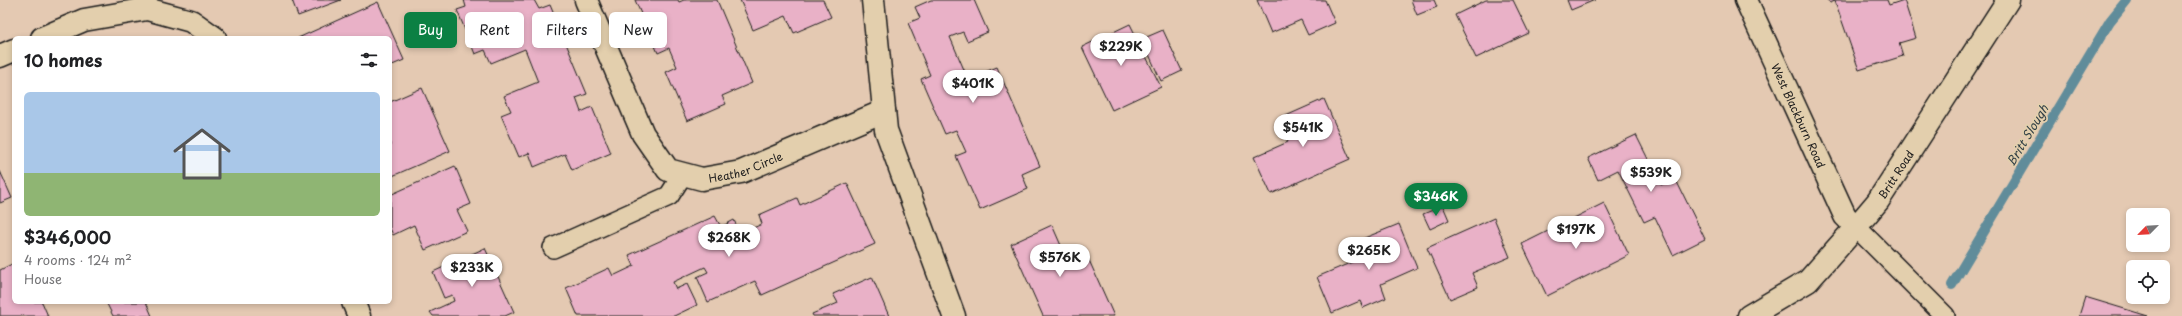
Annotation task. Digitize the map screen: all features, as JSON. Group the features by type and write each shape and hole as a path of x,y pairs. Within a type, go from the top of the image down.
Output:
{"street":[{"name":"Heather Circle","path":"586,0 643,134 668,170 702,179 741,172 884,111"},
{"path":"873,0 886,130 954,316"},
{"name":"West Blackburn Road","path":"1746,0 1845,216 1856,227"},
{"name":"Britt Road","path":"1749,316 1808,281 1878,201 2008,0"},
{"path":"47,36 84,20 147,9 191,21 212,36"},
{"path":"0,56 12,51"},
{"path":"354,304 359,316"}],"lane":[{"path":"553,248 669,196 683,174"},
{"path":"1856,227 1945,316"}],"building":[{"path":"292,0 341,0 298,16"},
{"path":"464,0 534,0 539,9 550,5 553,12 532,12 532,48 568,48 587,94 576,98 581,112 592,107 611,153 572,170 565,154 534,167 529,153 519,157 501,115 511,111 504,96 538,82 525,49 491,63 485,50 475,54 473,48 524,48 524,12 465,12 465,30 457,10 466,7"},
{"path":"635,0 678,0 679,2 684,0 717,0 752,83 722,96 726,104 687,121 666,72 677,67 669,48 658,53 656,48 667,48 667,12 640,12"},
{"path":"740,0 823,0 831,17 794,33 786,16 753,30"},
{"path":"931,0 974,0 988,32 967,41 963,32 950,37 968,79 997,67 1040,166 1022,174 1028,189 980,210 956,156 966,152 956,130 945,134 921,79 930,75 908,23 920,18 915,7"},
{"path":"1257,0 1325,0 1335,23 1308,35 1301,20 1271,33"},
{"path":"1411,0 1434,0 1437,7 1417,15"},
{"path":"1486,0 1513,0 1529,33 1476,58 1455,15"},
{"path":"1567,0 1595,0 1571,10"},
{"path":"1828,0 1887,0 1889,5 1904,0 1916,38 1899,43 1903,56 1859,70 1835,1 1830,3"},
{"path":"378,2 404,60 392,65 392,36 302,36"},
{"path":"1130,24 1161,87 1112,110 1082,47"},
{"path":"1163,30 1182,71 1161,81 1142,39"},
{"path":"422,88 450,151 392,176 392,101"},
{"path":"1324,99 1350,159 1271,194 1254,157 1288,142 1279,119"},
{"path":"1636,135 1661,185 1675,178 1705,239 1673,255 1655,217 1644,222 1618,170 1598,180 1588,158"},
{"path":"455,166 471,204 457,210 467,231 425,250 414,225 393,235 392,194"},
{"path":"0,171 12,198 0,203"},
{"path":"847,183 875,244 762,295 755,281 708,302 697,277 708,272 705,267 673,282 676,289 687,284 697,305 674,316 578,316 566,288 609,268 613,276 634,266 629,255 715,216 721,227 734,220 740,234 762,224 759,215 797,198 800,205"},
{"path":"1604,203 1629,255 1547,296 1522,244"},
{"path":"1443,206 1449,220 1430,229 1423,214"},
{"path":"1494,218 1510,257 1472,273 1478,287 1450,299 1427,248"},
{"path":"1399,224 1417,268 1381,284 1386,298 1363,308 1360,301 1332,313 1317,277 1364,257 1357,241"},
{"path":"1052,225 1070,266 1088,258 1114,316 1043,316 1011,244"},
{"path":"485,248 514,312 505,316 433,316 430,312 454,301 452,295 444,298 433,272"},
{"path":"12,264 12,304 43,304 48,316 0,316 0,270"},
{"path":"872,277 889,316 813,316 812,314 838,303 833,294"},
{"path":"2085,297 2148,316 2079,316"},
{"path":"107,304 147,304 152,316 113,316"}],"waterway":[{"name":"Britt Slough","path":"1952,285 2110,21 2127,0"}]}
